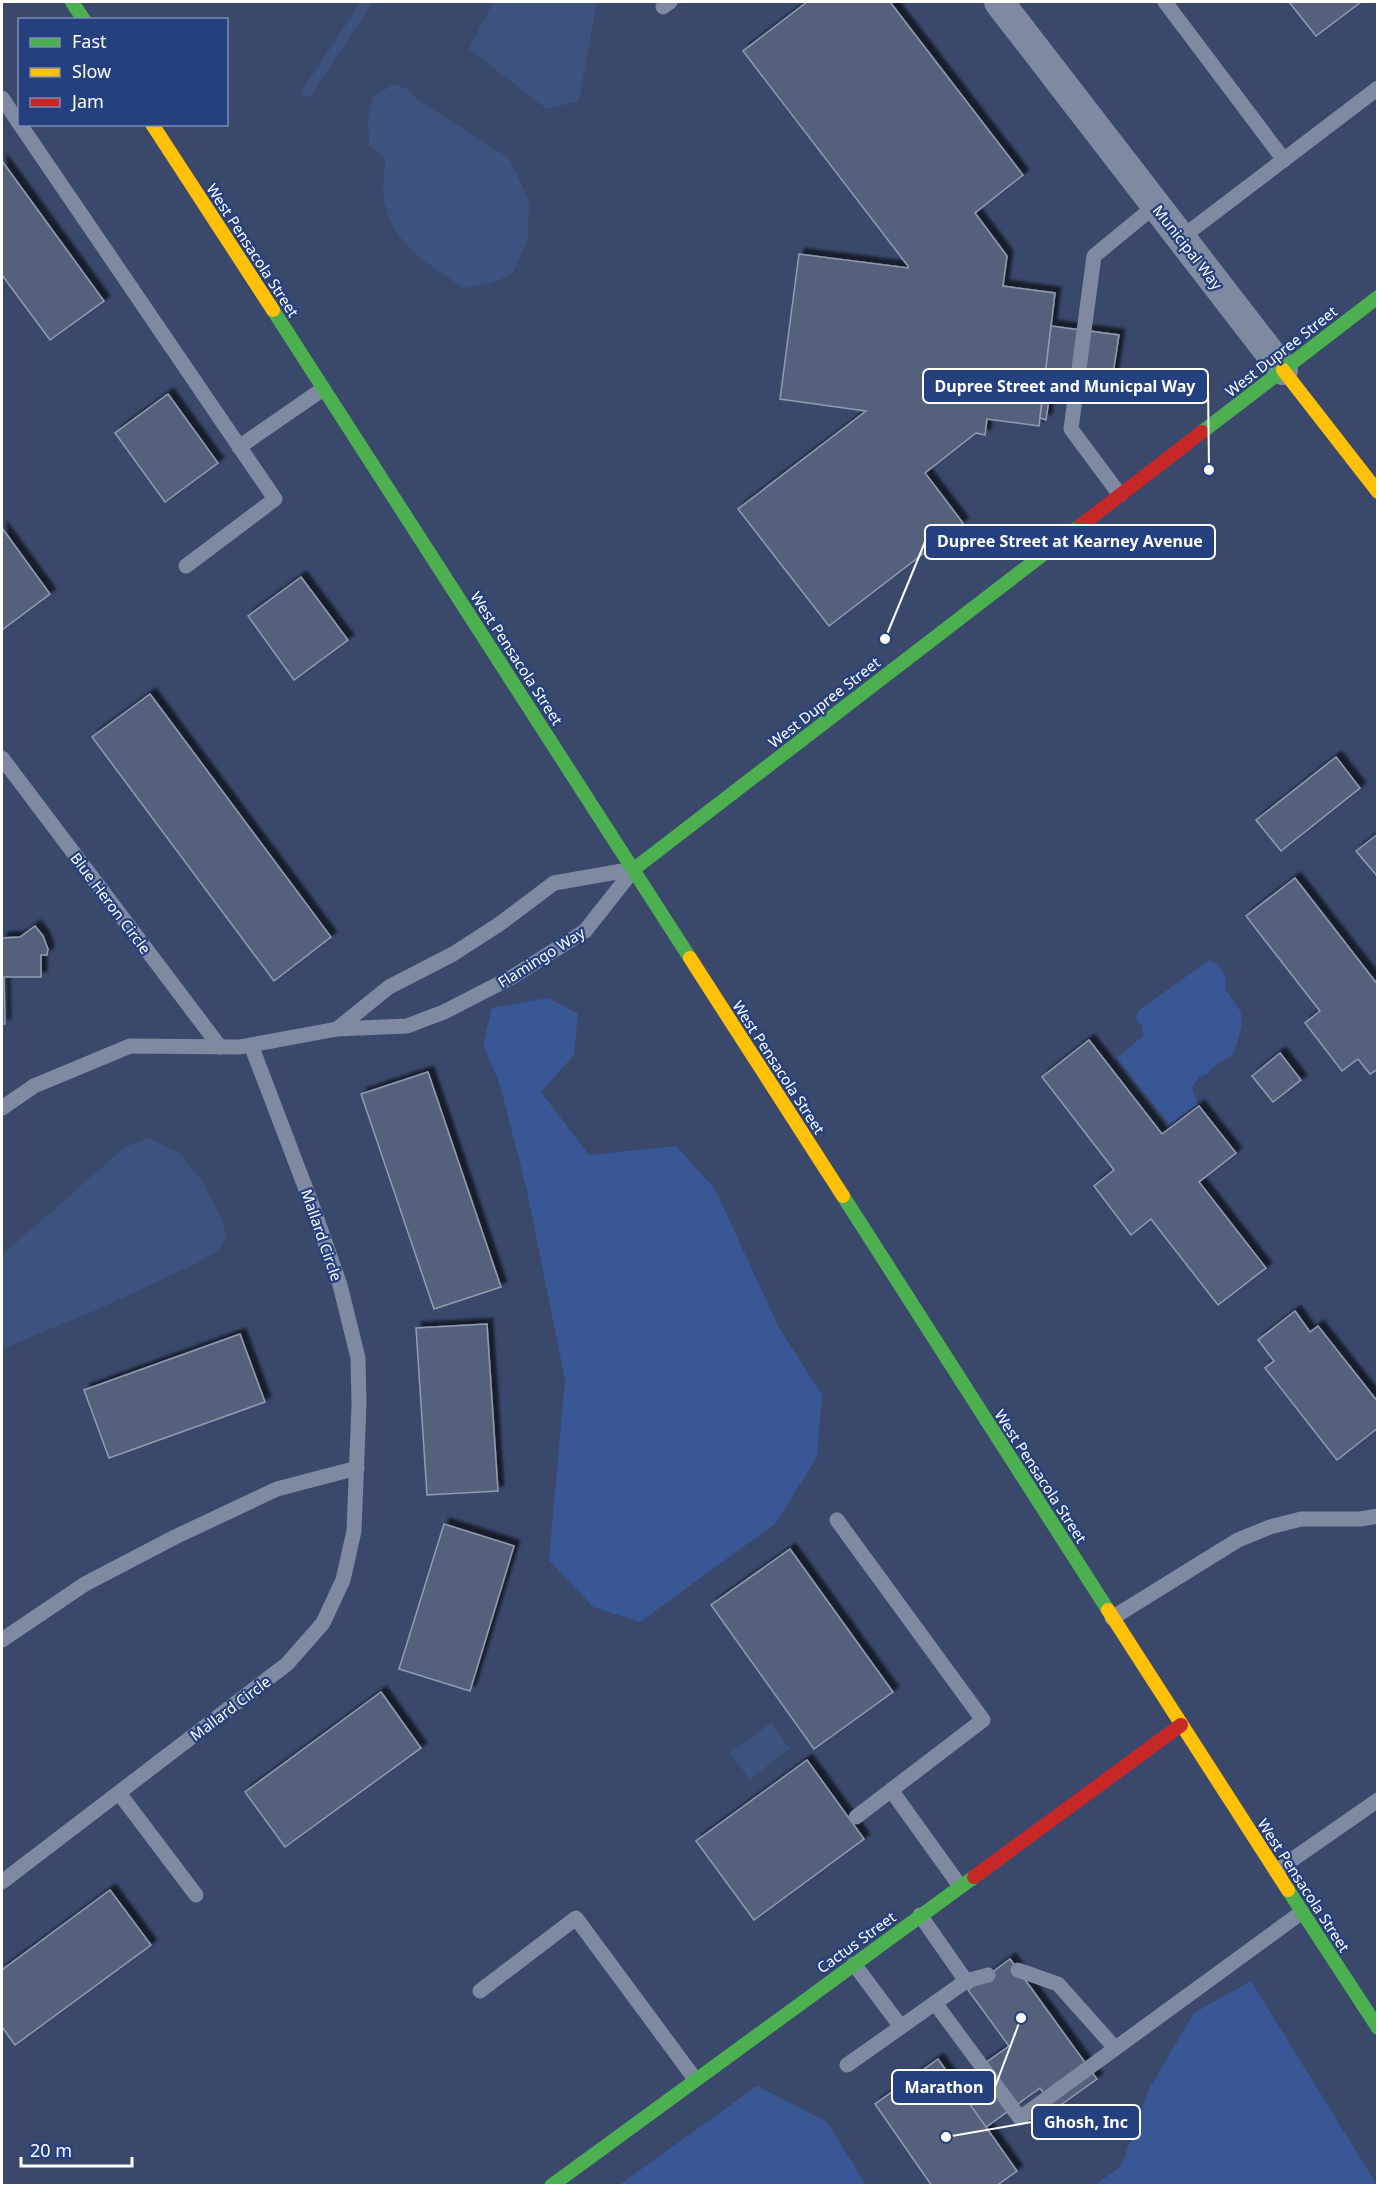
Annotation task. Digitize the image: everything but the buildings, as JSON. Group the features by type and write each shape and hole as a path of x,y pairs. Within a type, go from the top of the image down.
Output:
{"main road":[{"path":"72,2 83,18"},
{"name":"West Pensacola Street","path":"153,126 634,869 1112,1618 1377,2028"},
{"name":"West Dupree Street","path":"634,869 1377,297"},
{"name":"Municipal Way","path":"1283,370 1377,492"},
{"name":"Cactus Street","path":"551,2186 1181,1725"}],"street":[{"name":"Municipal Way","path":"999,2 1283,370"}],"lane":[{"path":"1164,2 1284,160"},
{"path":"1181,238 1377,88"},
{"path":"26,126 275,500 186,566"},
{"path":"1120,495 1071,429 1094,256 1156,205"},
{"path":"239,447 323,389"},
{"name":"Blue Heron Circle","path":"2,758 220,1047"},
{"name":"Flamingo Way","path":"337,1029 389,987 453,954 498,925 555,883 634,869"},
{"name":"Flamingo Way","path":"2,1108 34,1086 130,1046 251,1046 337,1029 407,1026 444,1012 512,977 585,931 634,869"},
{"name":"Mallard Circle","path":"2,1882 287,1664 324,1623 343,1580 354,1532 359,1404 358,1358 340,1285 251,1046"},
{"path":"2,1640 85,1584 185,1533 277,1489 357,1468"},
{"path":"1112,1618 1238,1540 1270,1527 1301,1519 1361,1519 1377,1516"},
{"path":"837,1520 983,1720 856,1817"},
{"path":"891,1790 960,1886"},
{"path":"119,1792 196,1895"},
{"path":"1276,1871 1377,1800"},
{"path":"935,2002 1020,2118 1302,1912"},
{"path":"920,1915 966,1981"},
{"path":"480,1991 576,1918 695,2079"},
{"path":"854,1964 901,2027"},
{"path":"1018,1970 1058,1984 1115,2048"},
{"path":"847,2065 966,1981 988,1975"}],"shaded area":[{"path":"493,2 597,2 579,101 547,109 469,49"},
{"path":"394,84 408,89 418,100 509,158 529,200 528,238 513,274 489,284 464,288 416,254 397,232 384,200 385,158 369,145 368,119 373,97"},
{"path":"1209,960 1217,965 1225,975 1225,989 1241,1012 1242,1023 1239,1037 1233,1054 1206,1075 1199,1077 1192,1088 1198,1105 1170,1125 1117,1058 1143,1036 1142,1026 1136,1019 1138,1011"},
{"path":"548,998 578,1014 574,1055 541,1092 589,1155 676,1146 715,1189 779,1328 822,1395 817,1457 776,1523 640,1622 593,1607 549,1560 565,1380 527,1191 500,1085 483,1045 492,1008"},
{"path":"148,1138 180,1153 201,1180 222,1220 227,1238 216,1252 193,1265 94,1311 2,1349 2,1255 125,1147"},
{"path":"771,1723 790,1749 750,1779 729,1753"},
{"path":"1251,1981 1377,2185 1095,2185 1121,2166 1150,2087 1194,2013"},
{"path":"757,2086 827,2122 866,2185 619,2185"}],"waterway":[{"path":"307,92 367,2"}],"traffic: fast":[{"path":"72,2 83,18"},
{"path":"1202,432 1378,297"},
{"path":"273,310 690,958"},
{"path":"634,869 1080,526"},
{"path":"843,1196 1108,1610"},
{"path":"551,2186 974,1877"},
{"path":"1288,1890 1378,2028"}],"traffic: slow":[{"path":"153,126 273,310"},
{"path":"1283,370 1378,492"},
{"path":"690,958 843,1196"},
{"path":"1108,1610 1288,1890"}],"traffic: jam":[{"path":"1080,526 1202,432"},
{"path":"974,1877 1181,1725"}],"place":[{"name":"Dupree Street and Municpal Way","path":"1209,470"},
{"name":"Dupree Street at Kearney Avenue","path":"885,639"},
{"name":"Marathon","path":"1021,2018"},
{"name":"Ghosh, Inc","path":"946,2137"}]}
